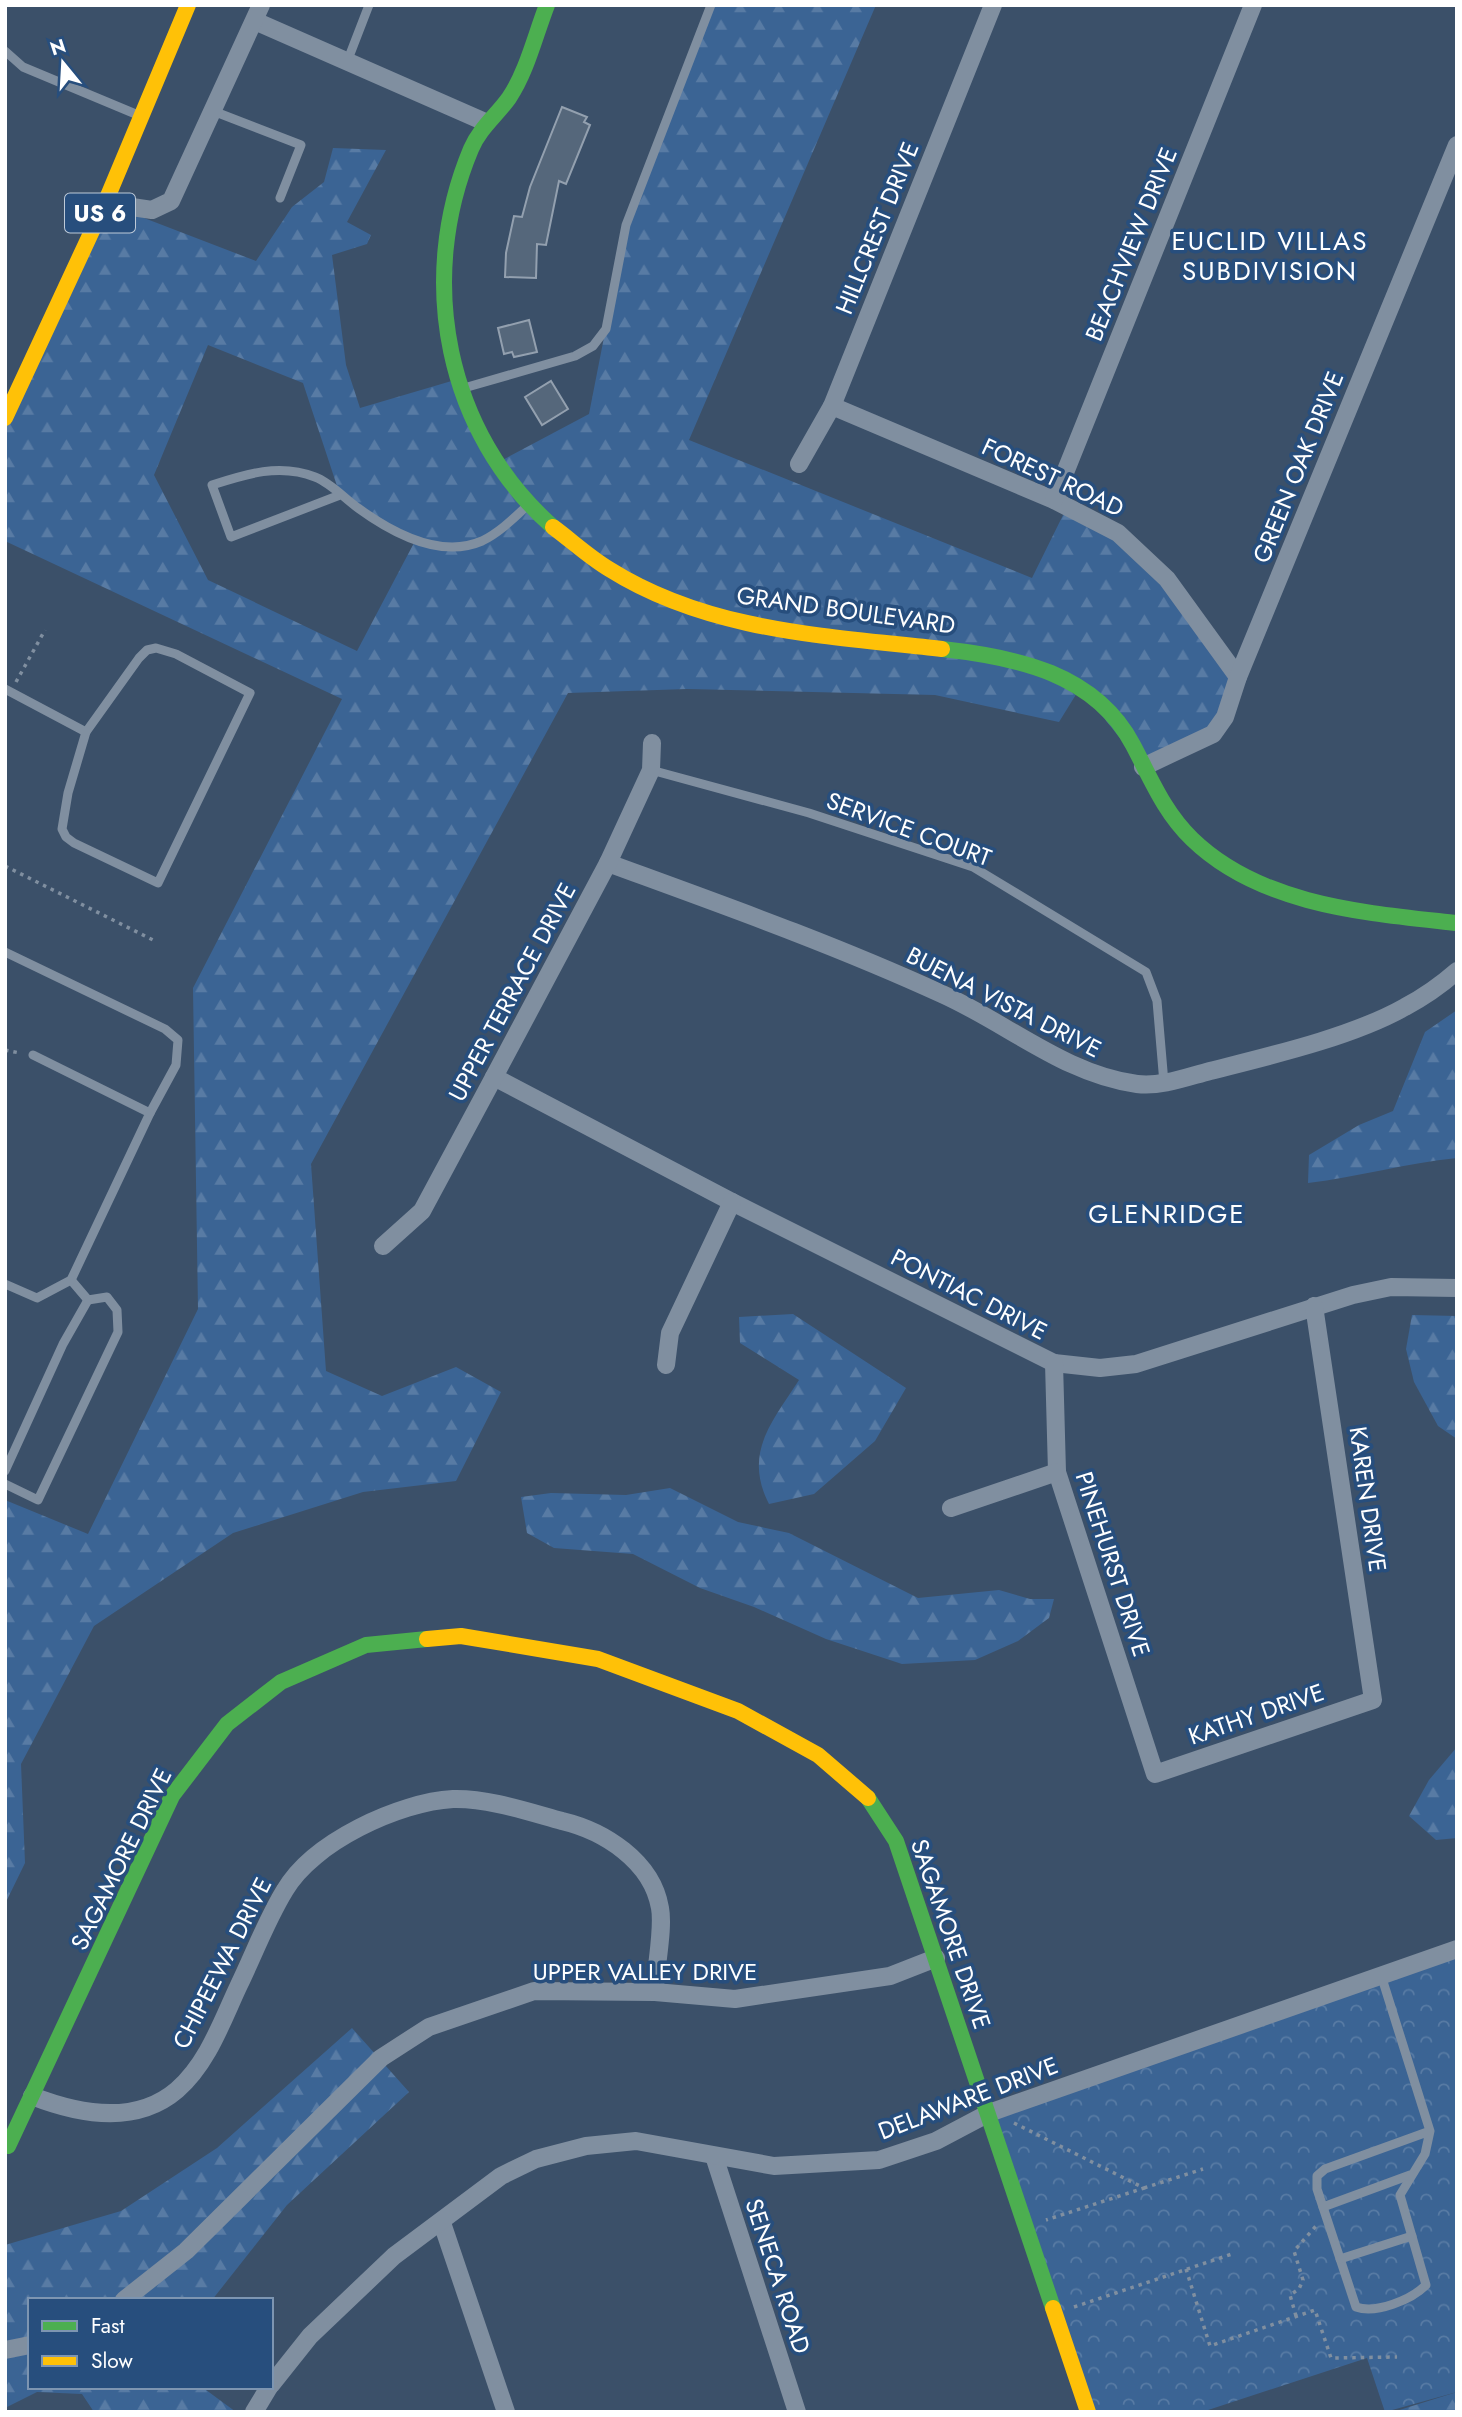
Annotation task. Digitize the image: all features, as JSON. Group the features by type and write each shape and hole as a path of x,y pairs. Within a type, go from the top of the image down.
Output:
{"street":[{"name":"US 6","path":"5,418 105,203 188,5"},
{"name":"GRAND BOULEVARD","path":"547,5 512,93 502,109 485,122 473,146 456,193 442,260 440,292 445,341 458,389 494,464 528,505 563,536 608,567 662,596 708,613 750,624 824,636 999,657 1052,672 1080,687 1109,712 1128,736 1163,805 1180,827 1200,847 1238,874 1279,893 1324,905 1457,923"},
{"name":"HILLCREST DRIVE","path":"799,464 832,406 993,5"},
{"name":"BEACHVIEW DRIVE","path":"1054,500 1253,5"},
{"path":"105,203 152,209 171,201 258,13 346,62 485,122"},
{"name":"GREEN OAK DRIVE","path":"1143,768 1213,734 1225,717 1238,677 1457,145"},
{"name":"FOREST ROAD","path":"832,406 1054,500 1118,533 1167,579 1238,677"},
{"name":"UPPER TERRACE DRIVE","path":"383,1246 422,1211 494,1077 608,863 651,770 652,743"},
{"name":"BUENA VISTA DRIVE","path":"608,863 756,917 944,994 1097,1076 1140,1084 1164,1083 1277,1054 1374,1021 1404,1009 1437,988 1457,971"},
{"name":"PONTIAC DRIVE","path":"494,1077 732,1202 1054,1363 1100,1368 1136,1364 1314,1306 1391,1287 1457,1287"},
{"path":"666,1365 670,1333 732,1202"},
{"name":"KAREN DRIVE","path":"1314,1306 1373,1700"},
{"name":"PINEHURST DRIVE","path":"1054,1363 1057,1472 1155,1774"},
{"path":"951,1508 1057,1472"},
{"name":"SAGAMORE DRIVE","path":"8,2146 172,1796 199,1756 227,1724 281,1682 366,1645 461,1636 598,1659 738,1711 806,1748 868,1798 896,1841 1088,2412"},
{"name":"KATHY DRIVE","path":"1155,1774 1373,1700"},
{"name":"CHIPEEWA DRIVE","path":"32,2096 87,2114 117,2114 153,2104 177,2090 204,2058 286,1888 335,1842 367,1823 416,1806 454,1799 494,1805 566,1822 624,1849 649,1880 660,1908 655,1992"},
{"name":"DELAWARE DRIVE","path":"273,2382 310,2336 394,2256 501,2176 536,2159 586,2146 636,2141 774,2166 879,2160 936,2141 989,2113 1457,1949"},
{"name":"UPPER VALLEY DRIVE","path":"127,2298 186,2251 381,2058 429,2027 534,1991 655,1992 735,1999 797,1992 890,1976 936,1958"},
{"name":"SENECA ROAD","path":"714,2156 797,2412"},
{"path":"442,2222 506,2412"},
{"path":"5,2350 28,2345"},
{"name":"DELAWARE DRIVE","path":"254,2412 268,2389"}],"lane":[{"path":"346,62 369,5"},
{"path":"458,389 575,356 593,346 606,329 626,225 711,5"},
{"path":"7,58 141,116"},
{"path":"213,111 301,145 280,198"},
{"path":"340,495 231,537 212,485 252,471 295,471 316,477 397,534 440,545 480,542 502,529 528,505"},
{"path":"148,650 166,650 250,693 158,883 66,837 62,829 68,793 86,732 148,650"},
{"path":"8,690 86,732"},
{"name":"SERVICE COURT","path":"651,770 809,813 973,867 1146,972 1157,1001 1164,1083"},
{"path":"5,952 165,1028 178,1040 176,1065 150,1113 71,1280 37,1298 5,1284"},
{"path":"33,1055 150,1113"},
{"path":"71,1280 88,1300"},
{"path":"5,1484 38,1500 118,1332 117,1310 107,1297 88,1300"},
{"path":"5,1471 63,1344 88,1300"},
{"path":"1381,1975 1430,2131 1425,2154 1399,2195 1426,2285 1417,2295 1380,2307 1367,2311 1356,2307 1323,2207 1317,2176 1325,2169 1430,2131"},
{"path":"1323,2207 1412,2174"},
{"path":"1340,2259 1412,2236"}],"path":[{"path":"8,690 45,630"},
{"path":"5,866 157,942"},
{"path":"1013,2122 1144,2188"},
{"path":"1045,2220 1203,2169"},
{"path":"1296,2316 1290,2295 1299,2289 1303,2280 1294,2252 1319,2223"},
{"path":"1074,2307 1232,2253"},
{"path":"1186,2269 1210,2346 1315,2310 1331,2358 1397,2357"}],"green space":[{"path":"711,5 876,5 689,440 1032,578 1067,507 1118,533 1238,677 1225,717 1143,767 1080,688 1059,722 935,695 687,689 568,693 311,1164 326,1371 382,1396 456,1367 501,1392 456,1481 363,1492 233,1533 94,1626 21,1764 25,1863 5,1904 5,1500 88,1534 198,1309 193,988 342,699 5,541 5,418 105,203 256,261 292,207 324,182 333,148 386,150 347,222 371,235 367,244 332,255 346,365 360,408 455,380 495,464 589,414 626,225","holes":["208,345 303,383 340,495 415,541 357,651 208,580 154,475"]},
{"path":"1457,1010 1457,1158 1308,1183 1309,1155 1359,1125 1393,1111 1425,1032"},
{"path":"793,1314 906,1388 875,1441 814,1494 769,1504 759,1469 760,1453 771,1424 799,1380 740,1343 739,1317"},
{"path":"1412,1315 1457,1316 1457,1439 1438,1426 1414,1382 1406,1349"},
{"path":"670,1488 738,1522 789,1533 918,1598 999,1590 1030,1599 1054,1599 1049,1618 1018,1641 975,1660 902,1664 826,1639 754,1607 700,1588 633,1554 554,1548 527,1533 521,1497 551,1493 626,1495"},
{"path":"1457,1747 1457,1838 1436,1840 1409,1816 1429,1780"},
{"path":"1457,1949 1457,2392 1385,2412 1367,2358 1202,2412 1088,2412 989,2113"},
{"path":"352,2028 409,2092 287,2205 214,2298 28,2298 28,2389 205,2389 236,2412 94,2412 82,2394 37,2392 5,2408 5,2245 121,2211 217,2148"},
{"path":"1457,2392 1457,2412 1393,2412"}],"building":[{"path":"562,107 587,117 584,122 590,125 566,184 559,181 546,245 537,244 536,278 505,277 506,253 514,216 522,217 530,187"},
{"path":"529,320 537,352 514,357 512,352 504,354 498,328"},
{"path":"551,381 568,409 542,425 525,397"}],"traffic: fast":[{"path":"547,5 515,88 471,149 454,199 446,250 445,301 451,352 466,401 487,447 516,489 553,527"},
{"path":"942,649 1025,664 1075,685 1098,701 1117,721 1133,745 1152,783 1182,829 1220,861 1250,879 1282,892 1352,910 1457,923"},
{"path":"8,2146 172,1796 227,1724 281,1682 366,1645 427,1639"},
{"path":"868,1798 896,1841 1053,2308"}],"traffic: slow":[{"path":"5,418 105,203 188,5"},
{"path":"553,527 609,569 647,590 728,619 813,635 942,649"},
{"path":"427,1639 461,1636 598,1659 738,1711 818,1755 868,1798"},
{"path":"1053,2308 1088,2412"}],"district":[{"name":"EUCLID VILLAS SUBDIVISION","path":"1270,256"},
{"name":"GLENRIDGE","path":"1167,1214"}]}
